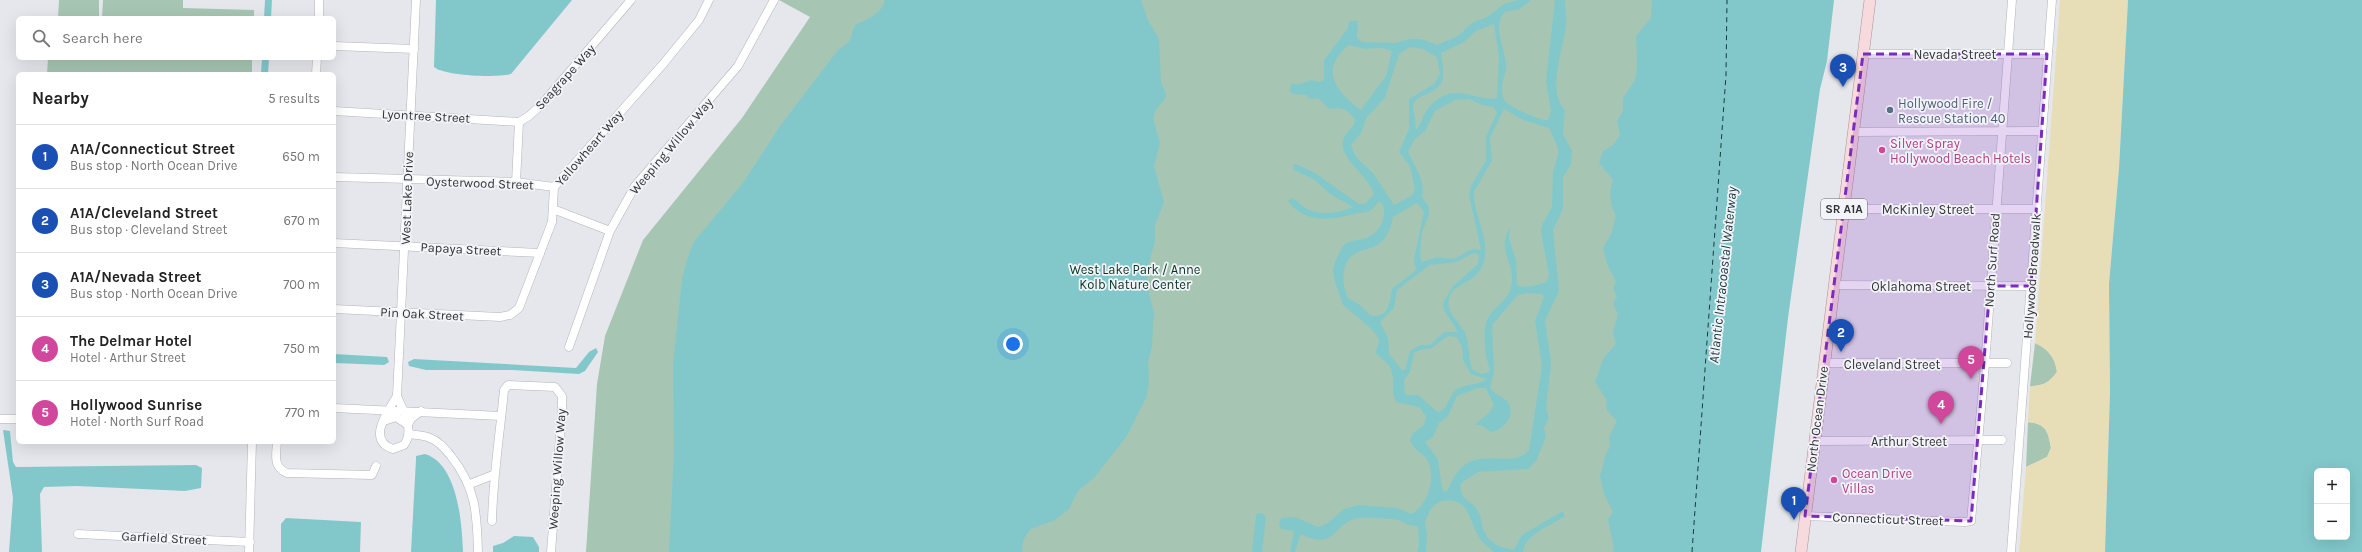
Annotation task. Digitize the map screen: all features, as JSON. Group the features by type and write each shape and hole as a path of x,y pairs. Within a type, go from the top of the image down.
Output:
{"main road":[{"name":"North Ocean Drive","path":"1801,552 1870,0"}],"street":[{"path":"318,16 319,0"},
{"name":"West Lake Drive","path":"409,434 408,425 398,396 416,0"},
{"name":"Seagrape Way","path":"519,122 529,116 542,104 631,0"},
{"name":"Yellowheart Way","path":"510,315 519,308 552,222 554,187 664,63 699,20 709,0"},
{"name":"Weeping Willow Way","path":"569,347 610,231 635,186 738,66 774,0"},
{"name":"North Surf Road","path":"1971,521 1985,364 2012,0"},
{"name":"Hollywood Broadwalk","path":"2011,552 2052,0"},
{"path":"336,46 414,50"},
{"name":"Nevada Street","path":"1863,54 2047,54"},
{"path":"316,72 317,60"},
{"name":"Lyontree Street","path":"336,111 519,122"},
{"path":"516,182 519,122"},
{"path":"1853,132 2042,131"},
{"name":"Oysterwood Street","path":"336,177 516,182 554,187"},
{"path":"553,209 610,231"},
{"name":"McKinley Street","path":"1844,209 2037,209"},
{"name":"Papaya Street","path":"336,243 540,253"},
{"name":"Oklahoma Street","path":"1834,285 2031,286"},
{"name":"Pin Oak Street","path":"336,309 500,317 510,315"},
{"name":"Cleveland Street","path":"1824,363 2007,363"},
{"name":"Weeping Willow Way","path":"501,416 504,390 508,385 555,388 562,396 551,552"},
{"name":"West Lake Drive","path":"382,424 398,396"},
{"path":"336,408 403,410 501,416 493,475 492,520"},
{"path":"368,409 377,416 382,424 380,439 387,447 393,449 404,444 409,434 429,438 436,441 459,466 470,484 475,503 478,552"},
{"path":"382,424 396,416 408,425 411,419 421,411"},
{"path":"0,419 16,419"},
{"name":"Arthur Street","path":"1815,441 2002,440"},
{"path":"249,552 252,444"},
{"path":"277,444 275,462 279,469 288,473 372,474 376,466"},
{"path":"470,484 493,475"},
{"name":"Connecticut Street","path":"1805,516 1964,522 1971,521"},
{"name":"Garfield Street","path":"78,534 250,542"}],"highlighted area":[{"path":"1863,54 2047,54 2031,286 1990,286 1971,521 1805,516"}],"green space":[{"path":"59,0 99,0 99,16 58,16"},
{"path":"103,0 183,0 183,8 254,10 254,16 102,16"},
{"name":"West Lake Park / Anne Kolb Nature Center","path":"779,0 1685,0 1630,552 586,552 597,384 605,336 643,240 742,118 810,17"},
{"path":"48,60 252,60 252,72 47,72"},
{"path":"2035,343 2044,348 2050,354 2055,362 2057,372 2045,383 2030,386"},
{"path":"2028,422 2039,425 2045,429 2049,437 2051,448 2047,457 2026,467"}],"sand":[{"path":"2060,0 2128,0 2119,168 2109,284 2110,392 2105,552 2019,552 2026,467 2047,457 2051,448 2049,437 2045,429 2039,425 2028,422 2030,386 2045,383 2057,372 2055,362 2050,354 2044,348 2035,343"}],"water":[{"path":"265,0 272,0 271,16 264,16"},
{"path":"436,0 572,0 511,74 483,76 459,74 440,70 434,67"},
{"path":"885,0 1141,0 1148,20 1159,39 1161,82 1166,94 1165,99 1155,111 1153,118 1160,143 1154,166 1164,202 1155,225 1155,241 1147,270 1148,289 1154,313 1152,346 1148,363 1149,379 1147,396 1127,436 1094,478 1078,491 1069,509 1055,520 1031,529 1024,540 1022,552 669,552 674,451 673,365 682,279 693,243 743,183 780,126 838,50 849,42 855,25 877,13"},
{"path":"1518,0 1531,0 1520,9 1505,12 1499,24 1500,38 1506,66 1502,94 1506,102 1510,105 1544,120 1548,120 1551,112 1546,81 1555,0 1565,0 1565,34 1556,80 1560,102 1565,110 1563,134 1572,151 1571,165 1563,177 1563,209 1553,230 1559,291 1545,321 1551,362 1546,409 1549,417 1544,428 1546,437 1536,461 1528,469 1478,472 1461,483 1461,489 1464,497 1477,509 1486,535 1496,545 1505,548 1514,550 1522,535 1563,511 1565,516 1534,535 1525,546 1523,552 1494,552 1480,539 1468,512 1464,507 1453,501 1444,501 1434,505 1425,522 1427,535 1426,552 1417,552 1419,545 1418,526 1409,525 1398,520 1358,518 1343,525 1328,538 1321,540 1313,539 1301,534 1295,552 1290,552 1294,531 1282,529 1279,526 1281,518 1295,517 1318,527 1328,523 1344,509 1358,505 1397,508 1412,514 1418,510 1426,498 1431,483 1428,461 1416,450 1410,440 1412,434 1424,425 1426,416 1419,407 1396,402 1393,393 1392,371 1376,353 1379,340 1369,327 1343,305 1333,273 1336,260 1345,244 1350,241 1361,240 1371,236 1382,224 1384,208 1382,203 1378,202 1372,209 1366,212 1324,219 1301,213 1288,201 1292,198 1307,209 1325,213 1342,211 1353,207 1330,194 1315,180 1294,170 1293,165 1296,164 1315,173 1359,204 1365,204 1374,194 1371,187 1345,154 1343,148 1344,138 1353,126 1355,120 1347,111 1337,108 1329,109 1318,98 1310,99 1306,95 1294,94 1290,92 1291,84 1300,84 1311,80 1320,82 1324,80 1324,60 1348,28 1349,21 1358,21 1357,38 1362,42 1396,43 1409,39 1421,39 1437,45 1458,36 1472,23 1487,17 1504,4","holes":["1494,24 1499,57 1497,98 1456,93 1448,94 1439,98 1430,106 1416,130 1413,104 1418,98 1432,91 1441,83 1443,78 1441,53 1464,42 1476,31","1349,45 1365,49 1382,48 1392,51 1386,76 1361,110 1338,88 1334,80 1334,63","1410,47 1423,49 1437,57 1440,74 1434,84 1409,99 1409,129 1399,152 1410,166 1415,190 1411,196 1394,205 1373,173 1356,157 1351,145 1361,133 1367,117 1385,98 1399,54","1469,99 1482,105 1494,107 1497,113 1486,137 1486,161 1471,186 1469,195 1481,250 1472,249 1454,259 1437,257 1422,262 1420,256 1422,232 1429,215 1429,207 1422,197 1423,191 1421,179 1408,151 1415,139 1425,131 1435,111 1455,100","1504,109 1523,120 1549,128 1558,148 1558,155 1553,172 1552,207 1542,225 1541,232 1549,275 1547,281 1532,286 1523,287 1517,285 1516,259 1509,239 1510,228 1506,235 1505,248 1511,272 1511,287 1505,299 1492,312 1486,323 1485,342 1489,372 1481,374 1472,369 1466,335 1449,308 1449,299 1451,293 1455,289 1473,278 1478,273 1485,257 1483,232 1474,200 1474,192 1492,160 1490,138","1417,203 1424,212 1414,259 1416,270 1392,289 1388,308 1385,312 1377,316 1371,316 1360,305 1348,298 1343,279 1345,266 1353,255 1375,247 1382,242 1388,232 1393,217","1474,253 1479,255 1478,264 1453,286 1443,303 1444,310 1458,332 1444,332 1430,345 1420,345 1410,351 1405,370 1402,370 1389,354 1388,338 1380,322 1394,308 1397,290 1430,265 1456,262","1527,293 1542,294 1544,297 1535,321 1542,366 1529,450 1521,456 1511,459 1488,458 1466,464 1456,473 1448,490 1444,492 1438,459 1425,442 1433,437 1439,423 1448,416 1457,396 1478,388 1486,388 1494,405 1489,413 1474,425 1481,425 1491,432 1500,429 1508,421 1511,411 1510,406 1505,399 1494,392 1490,387 1494,372 1492,325 1518,295","1448,336 1457,337 1462,347 1463,360 1471,374 1486,379 1479,383 1457,389 1442,411 1438,412 1418,395 1405,395 1404,380 1410,372 1414,353 1420,350 1432,348"]},
{"name":"Atlantic Intracoastal Waterway","path":"1652,0 1834,0 1827,61 1820,89 1788,318 1761,552 1613,552 1614,549 1608,519 1613,512 1604,494 1600,476 1606,453 1610,447 1609,437 1617,421 1607,410 1606,399 1595,382 1603,359 1616,344 1613,333 1618,314 1613,304 1617,297 1613,288 1616,282 1607,264 1603,248 1611,234 1616,216 1610,198 1613,180 1599,163 1603,151 1613,145 1620,135 1617,122 1623,110 1623,98 1635,80 1637,67 1636,36 1651,18"},
{"path":"2128,0 2362,0 2362,552 2105,552 2110,392 2109,284 2119,168"},
{"path":"262,60 269,60 268,72 261,72"},
{"path":"596,348 598,352 585,371 579,374 512,370 426,370 409,366 408,362 414,359 576,368 589,352"},
{"path":"336,354 387,357 389,362 384,365 336,363"},
{"path":"3,430 10,431 13,462 16,467 196,465 202,468 201,488 185,491 77,486 44,487 40,494 42,552 9,552 13,498"},
{"path":"425,454 436,460 445,470 451,482 459,511 463,552 411,552 416,456"},
{"path":"1258,513 1262,513 1266,518 1262,552 1252,552 1256,515"},
{"path":"286,518 361,522 360,552 281,552 281,524"},
{"path":"514,536 533,537 539,547 539,552 493,552 493,546 503,543"}],"ferry route":[{"path":"1692,552 1726,75 1727,0"}],"place":[{"name":"A1A/Nevada Street","path":"1843,87"},
{"name":"Hollywood Fire / Rescue Station 40","path":"1890,110"},
{"name":"Silver Spray Hollywood Beach Hotels","path":"1882,150"},
{"name":"A1A/Cleveland Street","path":"1841,352"},
{"name":"Hollywood Sunrise","path":"1971,379"},
{"name":"The Delmar Hotel","path":"1941,424"},
{"name":"Ocean Drive Villas","path":"1834,480"},
{"name":"A1A/Connecticut Street","path":"1794,520"}]}
